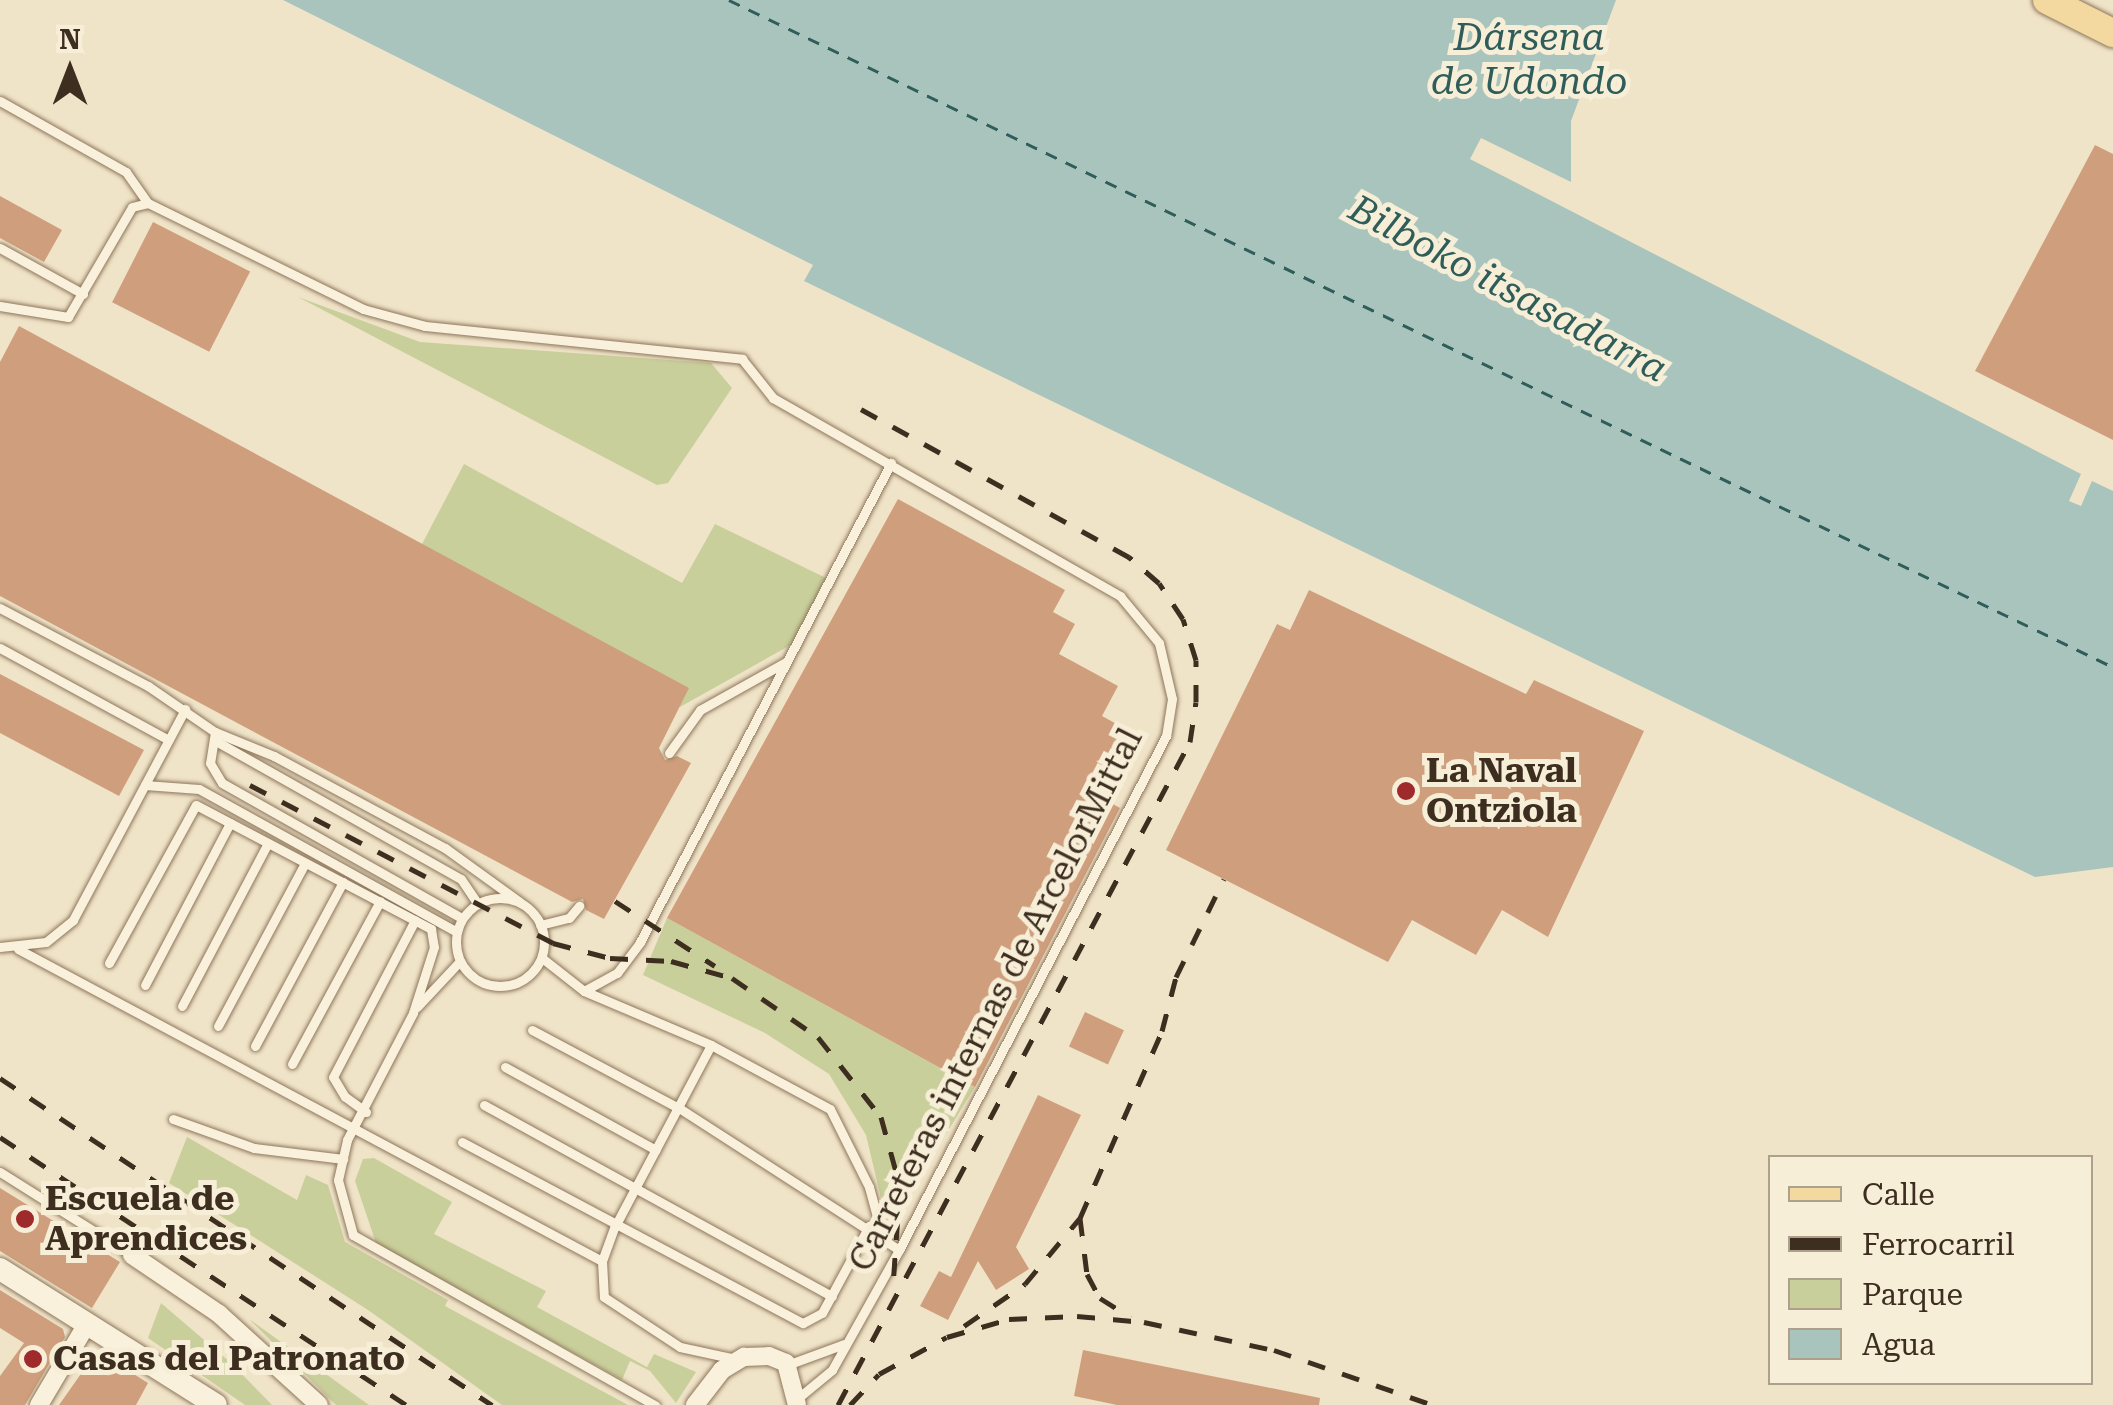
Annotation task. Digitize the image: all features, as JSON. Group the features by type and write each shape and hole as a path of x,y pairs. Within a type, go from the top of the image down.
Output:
{"main road":[{"path":"2047,0 2079,7 2113,32"}],"street":[{"path":"132,1255 219,1314 319,1405"},
{"path":"0,1268 216,1405"},
{"path":"39,1405 88,1322"},
{"path":"694,1405 722,1370 744,1358 769,1356 788,1365 798,1401"}],"lane":[{"path":"0,102 126,172 148,203 132,207 68,317 0,306"},
{"name":"Carreteras internas de ArcelorMittal","path":"148,203 363,310 424,326 742,359 773,398 1120,596 1159,643 1172,698 1152,764 899,1250 832,1370 798,1401"},
{"path":"0,248 83,294"},
{"path":"584,991 617,973 640,942 891,463"},
{"path":"0,609 185,709 214,736 461,879 478,904"},
{"path":"0,648 169,740"},
{"path":"669,753 700,710 786,662"},
{"path":"0,947 18,949 46,942 72,920 185,709"},
{"path":"214,736 274,756 445,848 520,902 540,925 542,958 531,974 494,987 477,980 460,961 456,932 462,918 478,904 520,902"},
{"path":"214,736 212,773 222,782 462,918"},
{"path":"145,784 199,789 456,932"},
{"path":"110,963 196,805 431,928 434,947 412,1013 343,1159 338,1180 353,1235 655,1405"},
{"path":"145,985 230,824"},
{"path":"182,1006 268,843"},
{"path":"218,1026 305,862"},
{"path":"255,1046 343,882"},
{"path":"292,1064 380,902"},
{"path":"540,925 569,918 578,906"},
{"path":"366,1112 344,1097 334,1077 415,920"},
{"path":"18,949 602,1261"},
{"path":"542,958 584,991 711,1045 830,1109 868,1187 882,1235"},
{"path":"412,1013 460,961"},
{"path":"532,1030 679,1108 869,1226 899,1250"},
{"path":"711,1045 614,1228 602,1261 604,1296 680,1347 719,1359 744,1358"},
{"path":"504,1066 656,1150"},
{"path":"484,1105 832,1296"},
{"path":"173,1118 254,1148 343,1159"},
{"path":"462,1142 614,1228 804,1322 822,1313 869,1226"},
{"path":"0,1172 132,1255"},
{"path":"788,1365 846,1342"}],"green space":[{"path":"298,297 420,342 711,363 732,388 668,483 657,485"},
{"path":"464,464 682,583 715,524 826,578 796,642 680,707 422,544"},
{"path":"667,918 975,1087 888,1228 866,1135 829,1074 765,1033 643,975"},
{"path":"187,1137 297,1200 306,1175 328,1185 345,1242 448,1300 445,1306 628,1405 502,1405 368,1310 169,1183"},
{"path":"374,1158 452,1202 434,1234 546,1291 537,1307 647,1367 654,1354 696,1372 676,1403 650,1371 630,1361 622,1380 376,1243 355,1181 363,1159"},
{"path":"161,1303 231,1363 272,1405 245,1405 148,1338"},
{"path":"249,1319 369,1405 336,1405"}],"water":[{"path":"283,0 1616,0 1571,121 1571,182 1481,138 1470,159 2081,474 2069,501 2081,506 2092,481 2113,491 2113,867 2035,877 804,281 813,265"}],"building":[{"path":"2095,145 2113,154 2113,440 1975,371"},
{"path":"0,196 62,230 44,262 0,238"},
{"path":"153,222 250,271 209,352 112,302"},
{"path":"19,326 689,688 659,748 665,760 677,756 691,763 604,919 586,910 583,899 572,902 0,596 0,362"},
{"path":"898,499 1065,590 1053,612 1075,624 1059,654 1118,686 1102,716 1124,728 1090,791 1120,808 975,1087 667,918"},
{"name":"La Naval Ontziola","path":"1309,590 1526,694 1534,680 1644,731 1548,937 1502,910 1476,955 1412,920 1388,962 1166,850 1277,624 1290,630"},
{"path":"0,674 144,750 119,796 0,733"},
{"path":"1085,1012 1124,1030 1108,1065 1069,1046"},
{"path":"1038,1095 1081,1115 1016,1247 1029,1269 996,1290 978,1261 948,1320 920,1306 939,1271 951,1277"},
{"name":"Escuela de Aprendices","path":"0,1188 120,1262 92,1308 0,1251"},
{"name":"Casas del Patronato","path":"0,1290 63,1329 65,1337 25,1405 0,1405 0,1376 24,1343 0,1328"},
{"path":"1083,1350 1320,1398 1319,1405 1117,1405 1074,1396"},
{"path":"97,1351 148,1383 136,1405 59,1405"}],"ferry route":[{"path":"729,0 2113,667"}],"railway":[{"path":"838,1405 1190,742 1196,702 1196,660 1183,619 1159,583 1129,557 856,406"},
{"path":"250,785 553,943 610,958 671,961 732,978 818,1037 881,1117 900,1186 893,1287"},
{"path":"964,1326 1025,1284 1080,1218 1162,1031 1176,977 1224,879"},
{"path":"615,901 715,966"},
{"path":"0,1078 492,1405"},
{"path":"0,1137 406,1405"},
{"path":"1080,1218 1087,1274 1100,1298 1130,1317"},
{"path":"850,1405 879,1374 947,1337 1009,1319 1077,1316 1144,1322 1274,1350 1433,1405"}],"place":[{"name":"La Naval Ontziola","path":"1406,791"},
{"name":"Escuela de Aprendices","path":"25,1219"},
{"name":"Casas del Patronato","path":"33,1359"}],"water label":[{"name":"Dársena de Udondo","path":"1529,60"},
{"name":"Bilboko itsasadarra","path":"1508,289"}]}
